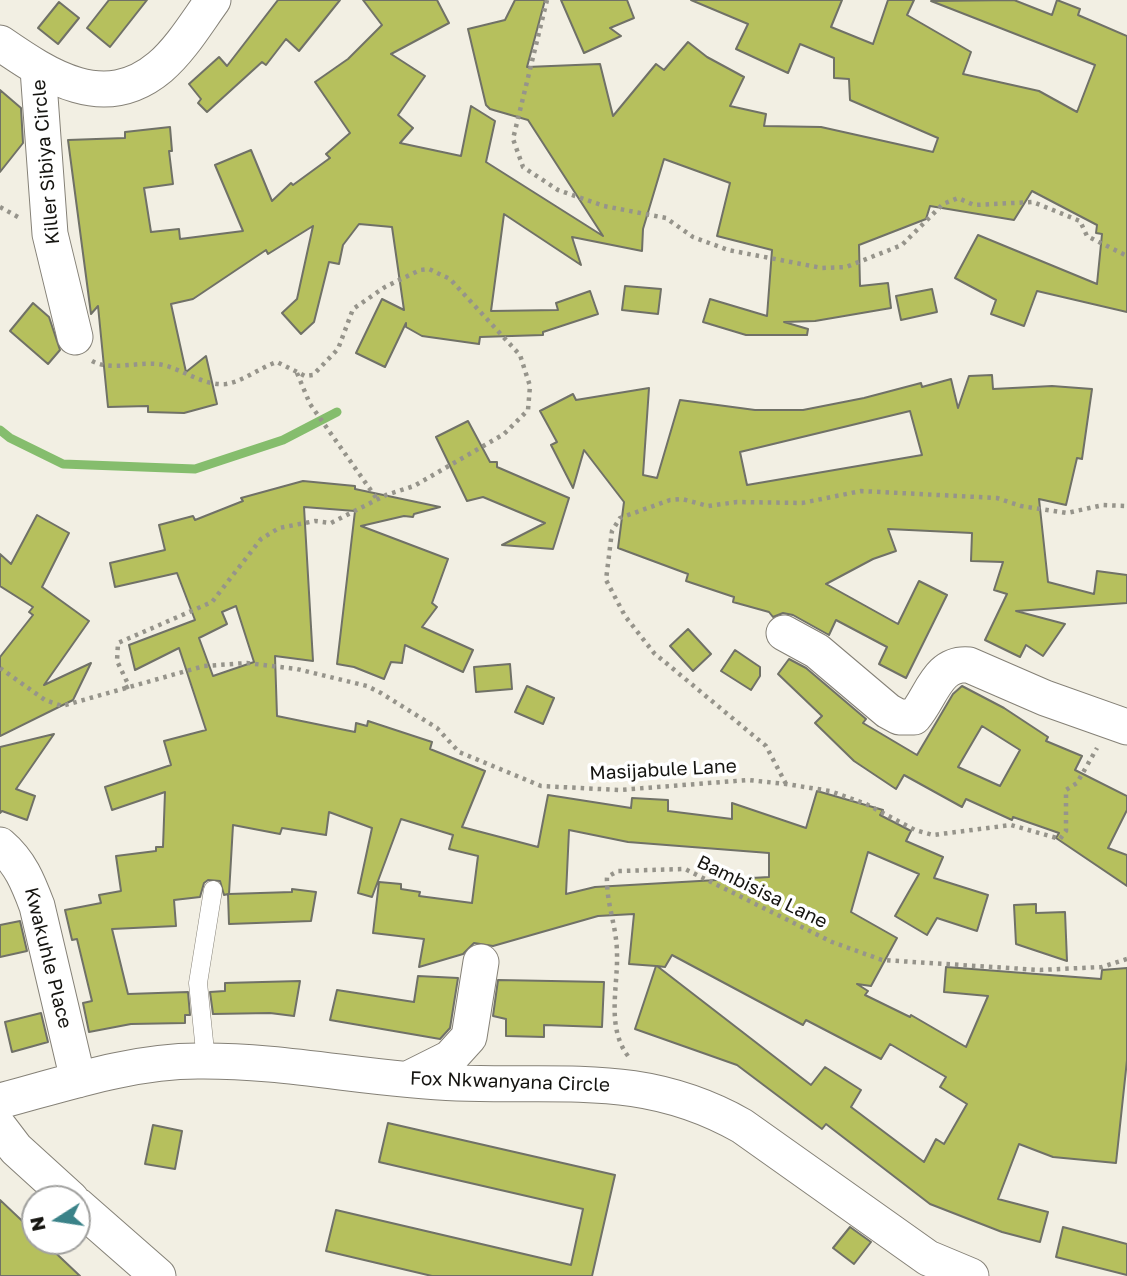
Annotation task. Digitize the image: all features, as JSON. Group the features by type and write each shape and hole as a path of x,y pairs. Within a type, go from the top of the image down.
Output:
{"street":[{"name":"Killer Sibiya Circle","path":"0,43 38,69 68,85 86,89 116,88 159,68 213,0"},
{"name":"Killer Sibiya Circle","path":"38,69 50,234 75,337"},
{"path":"784,633 817,651 899,717 914,717 943,671 959,664 969,665 1119,725"},
{"name":"Kwakuhle Place","path":"0,845 13,857 27,878 37,906 78,1080"},
{"path":"411,1078 450,1058 468,1037 481,962"},
{"name":"Fox Nkwanyana Circle","path":"0,1101 142,1066 206,1061 268,1063 455,1083 628,1086 654,1090 711,1108 742,1126 924,1267 971,1276"},
{"path":"0,1128 16,1149 56,1185"},
{"path":"91,1217 158,1276"}],"lane":[{"path":"206,1061 198,984 213,890"}],"path":[{"path":"547,0 513,139 523,167 558,190 604,206 666,218 694,237 729,250 799,265 846,267 902,245 943,204 958,198 974,205 1033,202 1080,221 1087,236 1127,256"},
{"path":"75,337 96,363 160,364 210,383 237,382 276,362 297,373 313,375 331,358 344,336 353,309 408,275 429,269 450,279 520,355 530,386 528,410 504,434 414,486 377,499 331,523 306,521 279,528 261,539 212,602 118,643 117,661 128,686 120,692"},
{"path":"297,373 310,404 377,499"},
{"path":"786,784 766,746 654,653 618,606 606,580 610,540 620,518 670,500 682,499 708,506 737,502 802,503 861,491 997,498 1021,506 1067,513 1103,505 1127,506"},
{"name":"Masijabule Lane","path":"0,668 54,705 77,704 216,664 247,663 297,669 374,690 438,728 459,752 541,786 619,789 748,780 786,784 830,791 866,804 915,830 933,835 1011,825 1060,839 1066,831 1066,790 1077,783 1119,725"},
{"name":"Bambisisa Lane","path":"654,1090 625,1051 615,1018 617,953 607,897 607,877 613,872 685,869 832,942 882,960 1040,970 1102,967 1127,959"}],"building":[{"path":"109,0 147,0 110,47 87,28"},
{"path":"278,0 340,0 299,51 286,39 266,65 262,62 207,112 198,103 201,99 189,84 219,57 227,66"},
{"path":"363,0 437,0 449,23 391,54 425,76 398,115 413,128 400,143 461,156 471,106 495,121 486,162 603,236 528,120 490,109 486,105 468,29 505,20 515,0 545,0 527,67 600,64 613,116 656,64 664,70 688,42 707,57 744,77 730,106 766,114 764,126 821,127 933,152 938,138 850,100 849,79 834,78 834,58 800,44 788,73 736,49 748,24 691,0 842,0 831,27 873,44 888,0 914,0 907,15 971,52 963,74 1039,91 1077,112 1095,65 931,1 1014,0 1052,15 1057,0 1080,9 1078,15 1127,36 1127,312 1037,291 1024,326 991,314 996,300 955,278 978,235 1097,284 1102,234 1096,233 1097,225 1032,191 1014,220 930,206 926,219 859,245 860,286 888,283 891,308 815,321 784,322 808,329 807,335 746,335 703,322 710,299 767,316 772,250 717,236 730,183 664,159 643,229 642,251 572,237 581,265 504,214 491,311 558,310 556,303 590,291 598,314 543,332 543,335 480,337 479,344 422,336 406,327 406,323 385,367 356,353 382,299 404,310 392,227 359,224 343,245 339,264 329,262 314,322 301,334 282,313 297,299 313,226 268,254 266,250 193,299 171,304 186,372 206,356 217,404 184,413 148,412 148,406 108,407 98,306 91,314 68,140 125,138 125,132 170,127 172,151 169,151 173,184 144,188 151,232 179,229 180,239 243,231 215,165 251,150 272,201 291,183 293,185 330,158 326,154 350,133 315,82 348,59 382,25"},
{"path":"561,0 627,0 634,18 610,28 621,36 584,53"},
{"path":"59,2 79,18 58,44 38,28"},
{"path":"0,90 21,108 23,143 0,172"},
{"path":"625,286 661,289 658,314 622,310"},
{"path":"932,289 937,312 901,320 896,296"},
{"path":"33,303 49,317 60,350 48,364 10,331"},
{"path":"992,375 993,389 1052,386 1092,389 1082,459 1077,458 1066,505 1039,499 1048,582 1094,594 1097,571 1127,575 1127,603 1016,611 1065,624 1043,656 1026,645 1020,657 985,640 1007,594 994,590 1003,562 971,561 972,533 888,529 896,551 873,559 826,584 898,624 919,581 947,595 906,678 879,664 887,647 836,620 829,635 793,615 783,613 773,617 769,612 733,602 734,597 686,581 688,574 618,548 624,502 584,450 573,488 551,445 557,442 540,411 573,394 576,400 649,388 643,475 657,478 680,400 755,410 803,410 921,383 922,387 951,379 958,408 969,376","holes":["910,411 922,455 747,485 740,452"]},
{"path":"468,421 490,462 497,462 497,467 569,498 553,549 502,545 545,523 483,497 467,501 436,437"},
{"path":"303,481 355,486 355,489 440,507 414,514 413,517 404,516 361,526 448,559 432,603 437,607 422,627 473,650 463,672 405,645 402,663 391,662 384,679 354,667 337,664 355,511 304,507 313,661 275,656 277,716 355,732 356,723 367,726 368,721 432,742 430,749 485,771 462,827 538,847 548,795 631,808 632,798 668,800 668,811 732,819 732,803 806,828 817,791 883,810 880,815 911,831 906,841 943,857 934,878 988,895 977,931 937,918 927,935 895,916 919,874 868,852 851,912 897,938 871,986 857,984 868,991 865,995 910,1017 911,1015 966,1047 988,996 944,992 946,967 1101,979 1102,970 1127,968 1127,1060 1116,1163 1053,1157 1019,1144 998,1199 1048,1212 1040,1242 1002,1232 930,1204 826,1124 822,1129 737,1065 635,1029 656,966 629,964 634,914 598,916 493,946 474,943 463,954 419,967 424,939 373,933 379,882 401,884 401,889 420,892 419,896 472,903 478,856 449,849 453,835 401,819 372,897 358,893 372,828 329,812 326,835 282,828 280,834 233,825 229,894 292,892 292,889 316,892 311,921 229,924 228,894 224,895 220,881 208,880 204,883 200,897 174,900 176,926 112,929 128,994 188,992 190,1015 185,1015 185,1023 131,1024 89,1032 83,1003 92,1001 77,939 72,940 65,910 101,903 99,895 121,891 116,856 156,851 156,847 163,847 165,792 112,810 105,787 171,765 164,741 206,730 179,648 135,670 129,645 195,620 177,573 115,587 110,563 165,550 159,525 193,516 195,520 243,501 241,498","holes":["236,606 254,662 213,676 199,638 227,624 222,612","569,830 628,842 769,853 769,877 595,887 566,894","672,955 803,1025 806,1020 881,1059 890,1044 946,1077 940,1087 967,1104 944,1144 936,1139 924,1162 851,1107 861,1090 825,1067 811,1085 657,966 665,967"]},
{"path":"37,515 69,533 42,587 89,621 44,685 91,663 73,700 0,736 0,657 33,615 29,612 33,607 0,586 0,554 11,564"},
{"path":"688,629 711,654 693,671 670,646"},
{"path":"735,650 760,667 760,676 751,690 721,671"},
{"path":"789,659 806,668 866,719 863,723 917,755 953,694 962,686 1004,708 1048,737 1046,741 1082,756 1075,770 1127,796 1127,810 1108,848 1127,855 1127,886 1056,838 1059,833 1013,817 1012,820 966,799 962,807 904,775 896,789 854,761 815,723 822,716 778,674","holes":["982,726 1020,750 1000,786 958,767"]},
{"path":"510,664 512,689 476,692 474,667"},
{"path":"527,686 554,698 543,724 515,712"},
{"path":"54,734 16,789 35,796 27,820 2,811 0,813 0,747"},
{"path":"1036,904 1036,913 1065,912 1067,961 1016,944 1014,905"},
{"path":"20,921 27,951 0,957 0,925"},
{"path":"418,976 458,978 450,1028 440,1039 330,1020 337,990 414,1002"},
{"path":"498,980 604,982 602,1027 544,1025 544,1037 506,1036 506,1019 493,1016"},
{"path":"300,981 294,1016 270,1013 213,1014 210,992 225,991 225,983"},
{"path":"41,1013 48,1042 12,1052 5,1022"},
{"path":"388,1123 615,1175 592,1276 432,1276 326,1251 336,1210 571,1265 583,1209 379,1162"},
{"path":"153,1125 182,1131 175,1169 145,1164"},
{"path":"0,1200 21,1220 21,1255 58,1255 80,1276 0,1276"},
{"path":"850,1227 871,1242 854,1264 833,1248"},
{"path":"1063,1227 1127,1244 1127,1275 1056,1257"}],"waterway":[{"path":"0,430 10,438 63,464 195,469 283,440 337,412"}]}
